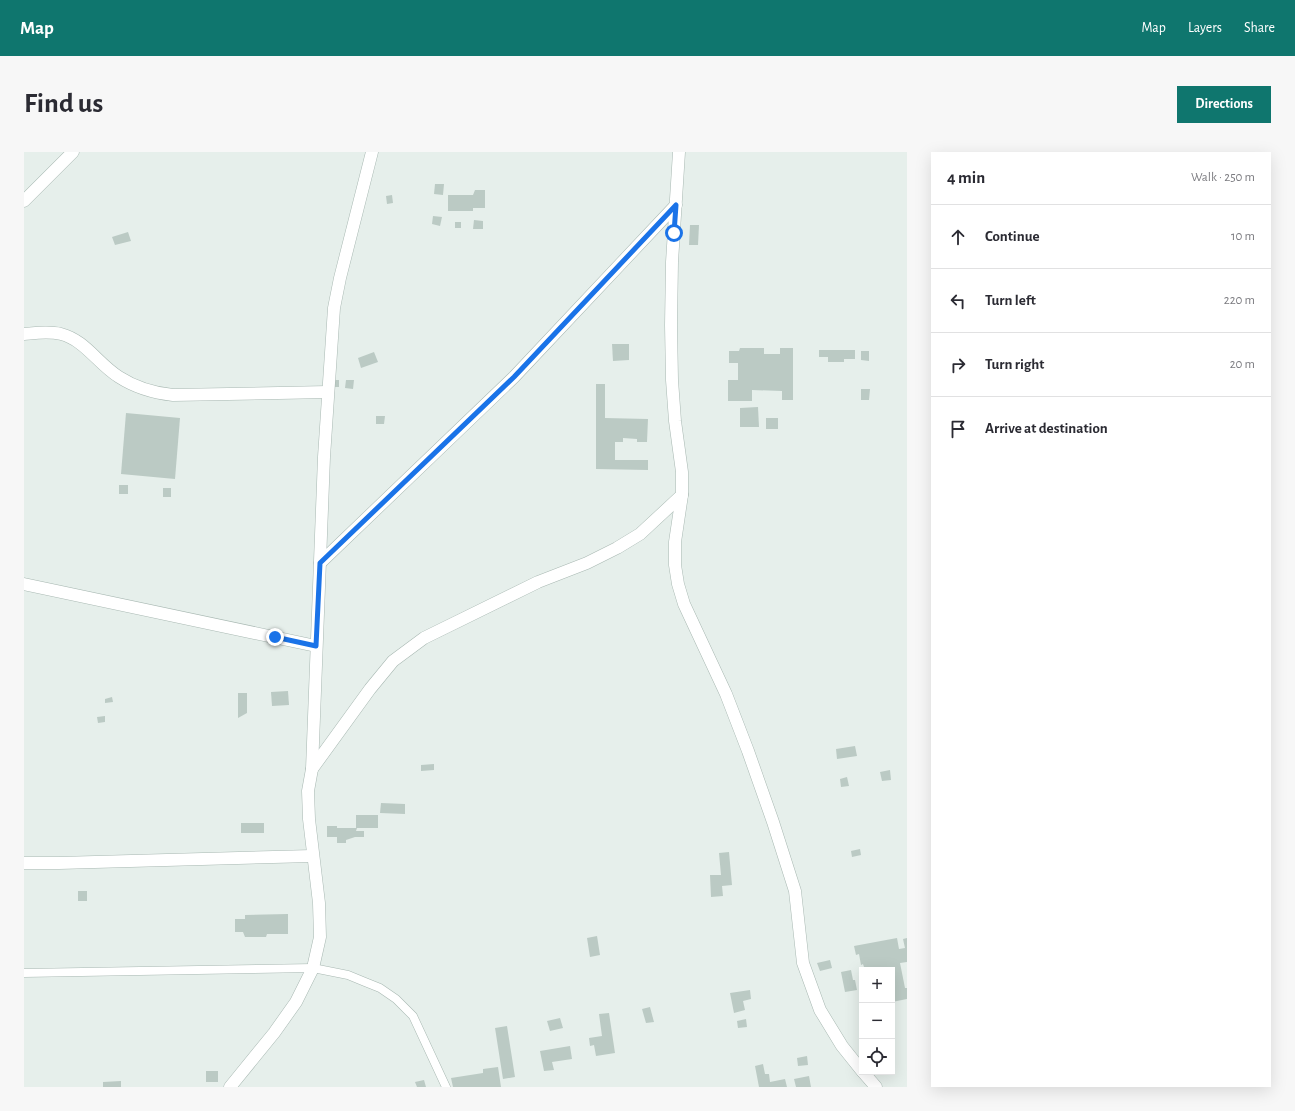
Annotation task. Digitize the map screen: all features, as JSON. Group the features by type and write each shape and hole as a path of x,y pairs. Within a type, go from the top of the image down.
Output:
{"street":[{"path":"24,201 73,152"},
{"path":"230,1087 274,1033 296,1002 313,968 320,937 319,903 312,856 308,791 312,769 324,457 328,392 334,308 340,278 372,152"},
{"path":"679,152 672,286 672,380 674,421 682,472 682,495 675,542 674,565 684,604 728,701 748,751 773,822 795,891 804,963 820,1010 842,1046 859,1066"},
{"path":"320,563 514,377 676,205"},
{"path":"24,334 49,332 72,338 118,377 137,387 155,393 173,396 328,392"},
{"path":"312,769 370,689 393,662 424,638 538,582 586,563 617,548 640,534 682,495"},
{"path":"24,584 316,646"},
{"path":"24,862 60,863 312,856"},
{"path":"866,1075 876,1087"}],"lane":[{"path":"24,973 313,968 348,975 380,988 396,999 413,1016 446,1087"}],"building":[{"path":"435,184 444,184 443,195 434,194"},
{"path":"475,190 485,190 485,208 473,208 473,211 448,211 448,195 473,195"},
{"path":"392,195 393,203 387,204 386,196"},
{"path":"433,216 442,217 440,226 432,224"},
{"path":"474,220 483,221 483,229 473,229"},
{"path":"455,222 461,222 461,228 455,228"},
{"path":"690,225 699,225 698,245 689,245"},
{"path":"128,232 131,241 115,245 112,237"},
{"path":"612,344 629,344 629,360 613,361"},
{"path":"740,348 764,348 764,354 780,354 780,348 793,348 793,400 782,400 782,391 752,390 752,401 728,401 728,380 738,380 738,363 729,363 729,351 739,351"},
{"path":"819,350 855,350 855,359 844,359 844,362 828,362 828,357 819,357"},
{"path":"861,351 869,351 869,361 861,360"},
{"path":"374,352 378,362 361,368 358,358"},
{"path":"330,380 339,380 339,387 330,387"},
{"path":"346,380 354,380 353,389 345,388"},
{"path":"596,384 605,384 605,418 648,419 647,442 637,442 637,439 623,438 623,442 615,442 615,460 648,460 648,470 596,469"},
{"path":"861,389 870,389 869,400 861,400"},
{"path":"758,407 759,427 740,427 740,408"},
{"path":"126,413 180,418 175,479 121,474"},
{"path":"376,416 385,416 384,424 376,424"},
{"path":"766,418 778,418 778,429 766,429"},
{"path":"119,485 128,485 128,494 119,494"},
{"path":"163,488 171,488 171,497 163,497"},
{"path":"288,691 289,705 272,706 271,692"},
{"path":"238,693 247,693 247,713 238,718"},
{"path":"112,697 113,702 105,703 105,699"},
{"path":"105,716 105,722 98,723 97,717"},
{"path":"855,746 857,756 837,759 836,749"},
{"path":"434,764 434,770 421,771 421,765"},
{"path":"890,770 891,780 882,781 880,772"},
{"path":"847,777 849,786 841,787 840,779"},
{"path":"381,803 405,804 405,814 380,813"},
{"path":"356,815 378,815 378,828 356,828"},
{"path":"241,823 264,823 264,833 241,833"},
{"path":"327,826 337,826 337,828 357,828 356,831 364,831 364,837 355,837 346,840 346,843 337,843 337,837 327,837"},
{"path":"860,849 861,855 852,857 851,851"},
{"path":"729,852 732,885 722,886 723,896 711,897 710,875 721,875 719,853"},
{"path":"78,891 87,891 87,901 78,901"},
{"path":"288,914 288,934 267,934 266,937 245,937 243,932 235,932 235,919 245,919 245,915"},
{"path":"597,936 600,955 590,957 587,938"},
{"path":"897,938 899,949 905,948 903,939 907,938 907,962 900,963 905,988 907,988 907,999 895,1001 895,967 864,967 863,964 861,965 859,954 856,955 854,946"},
{"path":"830,960 832,968 820,971 817,963"},
{"path":"851,970 857,990 845,992 841,972"},
{"path":"750,990 751,999 743,1001 745,1010 734,1013 730,993"},
{"path":"650,1007 654,1022 646,1023 642,1009"},
{"path":"609,1013 615,1053 596,1056 594,1045 590,1046 589,1038 602,1036 599,1014"},
{"path":"560,1018 563,1028 550,1031 547,1021"},
{"path":"746,1019 747,1027 738,1028 737,1021"},
{"path":"507,1026 515,1077 503,1079 495,1028"},
{"path":"570,1046 572,1059 552,1062 554,1070 544,1071 540,1051"},
{"path":"807,1056 808,1065 798,1066 797,1058"},
{"path":"763,1064 765,1074 769,1074 770,1082 785,1079 787,1087 759,1087 755,1066"},
{"path":"498,1067 501,1087 453,1087 451,1078 483,1073 483,1069"},
{"path":"206,1071 218,1071 218,1082 206,1082"},
{"path":"809,1076 811,1087 796,1087 794,1079"},
{"path":"424,1080 426,1087 417,1087 415,1082"},
{"path":"121,1081 121,1087 103,1087 103,1082"}],"route":[{"path":"275,637 316,646 320,563 514,377 676,205 674,233"}]}
